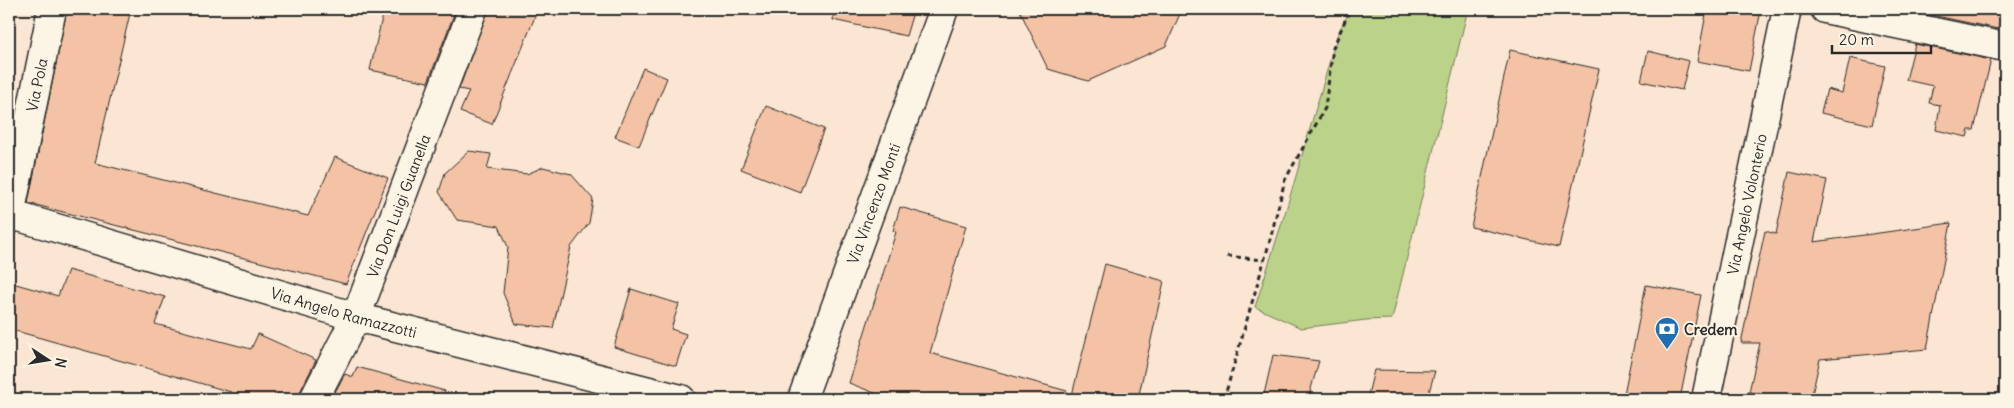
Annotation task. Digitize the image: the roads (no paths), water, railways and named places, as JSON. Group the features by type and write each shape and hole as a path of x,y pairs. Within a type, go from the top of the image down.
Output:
{"street":[{"name":"Via Pola","path":"9,216 52,9"},
{"name":"Via Don Luigi Guanella","path":"314,399 356,317 473,9"},
{"name":"Via Vincenzo Monti","path":"802,399 944,9"},
{"name":"Via Angelo Volonterio","path":"1706,399 1787,9"},
{"path":"1824,9 2005,47"},
{"name":"Via Angelo Ramazzotti","path":"9,216 356,317 681,399"}],"place":[{"name":"Credem","path":"1667,350"}]}
